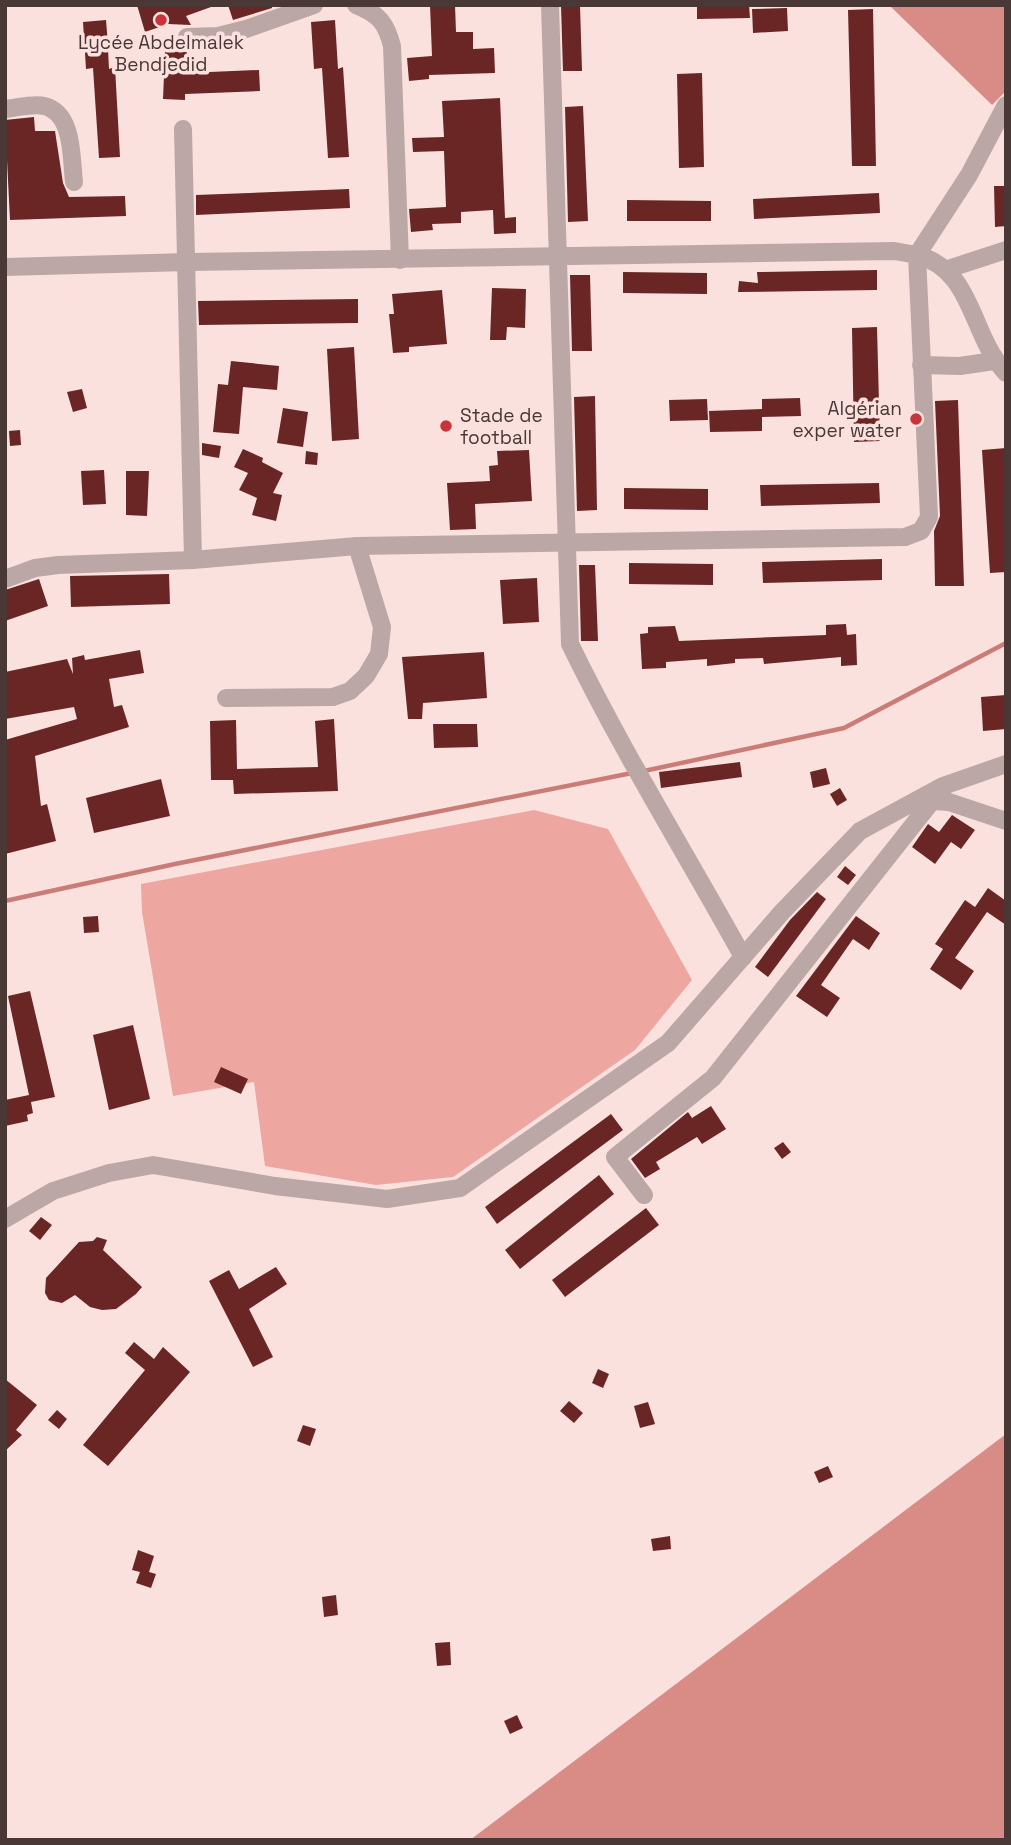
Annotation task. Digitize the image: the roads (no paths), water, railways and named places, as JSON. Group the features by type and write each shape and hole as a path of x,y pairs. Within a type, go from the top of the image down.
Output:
{"street":[{"path":"187,37 237,31 314,5"},
{"path":"356,5 375,13 387,27 392,46 400,260"},
{"path":"550,5 570,644 611,728 656,800 743,957"},
{"path":"5,109 43,105 62,117 67,130 74,183"},
{"path":"5,579 58,565 193,560 357,546 568,545 905,537 921,531 929,517 917,255 969,175 1006,105"},
{"path":"183,129 193,560"},
{"path":"947,269 1006,250"},
{"path":"5,267 894,251 917,255 947,269 959,284 1000,367 921,365"},
{"path":"226,698 333,697 350,691 366,676 379,654 382,627 357,546"},
{"path":"5,1219 54,1191 109,1173 153,1165 275,1186 387,1199 460,1188 668,1043 743,957 860,831 1006,764"},
{"path":"938,794 949,802 1003,818"},
{"path":"644,1195 615,1157 713,1078 938,794"}],"waterway":[{"path":"644,771 844,728 1006,643"},
{"path":"5,901 175,864 632,773"}],"place":[{"name":"Lycée Abdelmalek Bendjedid","path":"161,20"},
{"name":"Algérian exper water","path":"916,419"},
{"name":"Stade de football","path":"446,426"}]}
